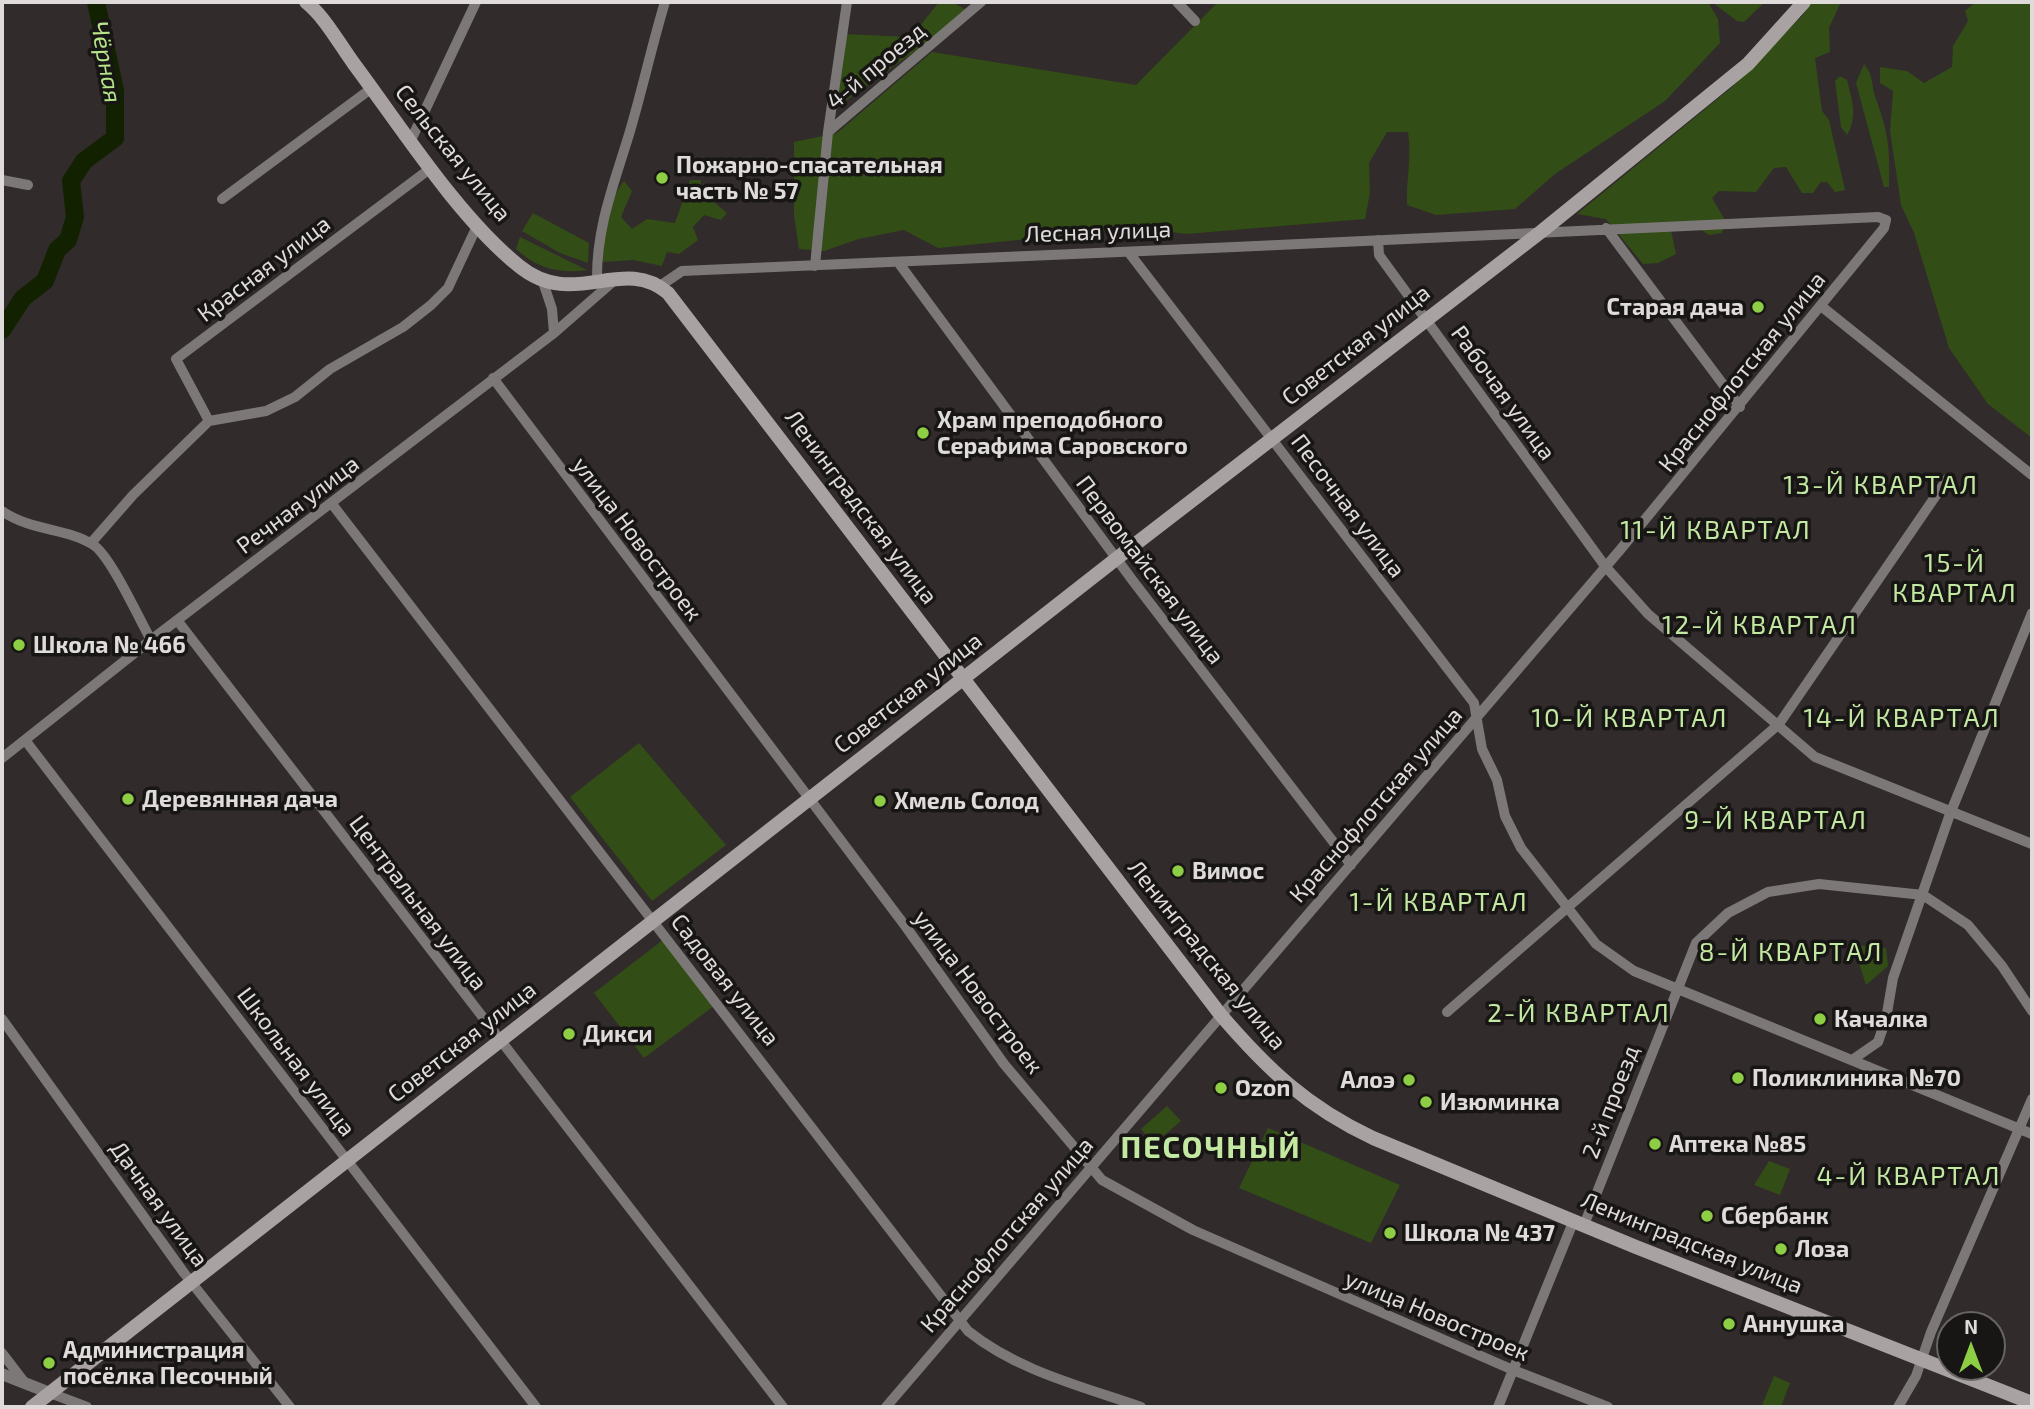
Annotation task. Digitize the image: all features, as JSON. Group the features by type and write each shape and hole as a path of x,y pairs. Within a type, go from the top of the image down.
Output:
{"main road":[{"name":"Советская улица","path":"31,1406 1116,559 1542,231 1748,64 1804,2"},
{"name":"Сельская улица","path":"309,3 431,168 478,224 518,265 543,282"},
{"name":"Лесная улица","path":"543,282 559,285 616,279 659,281"},
{"name":"Ленинградская улица","path":"659,281 1220,1014 1287,1086 1340,1123 1579,1222 2032,1403"}],"street":[{"path":"411,140 476,2"},
{"path":"597,282 597,246 605,208 628,139 665,2"},
{"path":"815,266 828,132 847,2"},
{"name":"4-й проезд","path":"828,132 981,2"},
{"path":"1177,2 1195,21"},
{"path":"222,199 372,88"},
{"name":"Красная улица","path":"209,421 176,359 431,168"},
{"path":"2,180 27,185"},
{"name":"Лесная улица","path":"659,281 682,271 1130,254 1606,228 1878,217 1886,220"},
{"name":"Краснофлотская улица","path":"886,1407 1740,407 1884,228 1886,220"},
{"path":"91,543 133,495 209,421 265,411 295,397 330,369 403,327 448,288 478,224"},
{"path":"1606,228 1740,407"},
{"name":"Рабочая улица","path":"1378,240 1379,255 1605,566 1648,614 1815,757 1950,814 2032,844"},
{"name":"Песочная улица","path":"1130,254 1474,703 1482,749 1497,780 1505,816 1521,848 1596,944 1634,971 2032,1134"},
{"name":"Первомайская улица","path":"898,262 1116,559 1350,865"},
{"name":"Речная улица","path":"2,758 151,640 554,333 616,279"},
{"path":"543,282 552,309 554,333"},
{"path":"1821,306 2032,475"},
{"name":"улица Новостроек","path":"494,378 808,801 906,927 1004,1064 1102,1180 1193,1230 1513,1370 1608,1407"},
{"path":"1447,1012 1779,724 1948,478"},
{"name":"Садовая улица","path":"332,504 968,1331 1000,1354 1141,1407"},
{"path":"2,511 30,526 91,543 108,562 151,640"},
{"path":"1852,1060 1878,1042 1886,1018 1893,978 1950,814 2032,613"},
{"name":"Центральная улица","path":"177,621 783,1407"},
{"name":"Школьная улица","path":"25,740 537,1407"},
{"name":"2-й проезд","path":"1498,1407 1696,943 1728,913 1768,892 1819,884 1923,895 1968,925 2002,966 2032,1012"},
{"name":"Дачная улица","path":"2,1019 190,1281 290,1407"},
{"path":"1898,1407 1922,1359 1931,1332 2021,1130 2032,1099"},
{"path":"2,1353 26,1384"},
{"path":"2,1374 87,1407"}],"green space":[{"path":"939,2 952,2 965,9 928,42 830,112 843,34 911,37"},
{"path":"1218,2 1708,2 1718,19 1720,43 1665,101 1555,174 1515,209 1436,215 1407,205 1408,132 1387,132 1369,163 1370,193 1365,219 1186,234 1118,225 1108,231 938,248 904,230 859,239 824,251 799,249 794,215 794,142 837,133 932,52 1136,85"},
{"path":"1712,2 1765,2 1744,22 1737,21"},
{"path":"1811,2 1841,2 1829,28 1830,52 1815,58 1822,111 1829,120 1845,190 1835,192 1827,182 1821,182 1813,193 1802,193 1786,167 1774,168 1756,192 1719,191 1712,198 1725,220 1722,233 1709,235 1689,222 1671,230 1676,254 1658,263 1643,264 1606,219 1577,214 1731,88 1802,16"},
{"path":"1976,2 2032,2 2032,438 1988,404 1949,348 1914,233 1901,205 1890,131 1893,91 1880,83 1880,67 1907,71 1924,83 1952,67 1953,46 1968,21 1965,11"},
{"path":"1864,64 1871,77 1884,123 1889,152 1889,187 1884,187 1856,83"},
{"path":"1840,76 1847,80 1853,108 1847,135 1841,127 1835,81"},
{"path":"690,180 701,180 700,200 715,203 727,213 721,220 704,215 693,227 698,240 679,254 667,252 662,266 633,260 603,262 607,219 618,189 624,181 632,191 621,217 632,229 647,219 675,223"},
{"path":"533,213 589,243 588,263 560,253 522,231"},
{"path":"520,237 587,270 557,270 540,265 516,249"},
{"path":"639,743 726,845 652,901 570,797"},
{"path":"664,939 714,1006 644,1058 594,993"},
{"path":"1853,945 1886,948 1888,966 1866,985"},
{"path":"1167,1106 1181,1121 1154,1144 1141,1129"},
{"path":"1268,1128 1400,1185 1371,1243 1239,1188"},
{"path":"1769,1161 1790,1169 1780,1195 1754,1185"},
{"path":"1774,1376 1790,1383 1781,1407 1762,1405"}],"waterway":[{"name":"Чёрная","path":"2,330 23,298 45,281 57,250 68,240 75,217 71,181 84,161 115,138 115,91 96,2"}],"place":[{"name":"Пожарно-спасательная часть № 57","path":"662,178"},
{"name":"Старая дача","path":"1758,307"},
{"name":"Храм преподобного Серафима Саровского","path":"923,433"},
{"name":"Школа № 466","path":"19,645"},
{"name":"Деревянная дача","path":"128,799"},
{"name":"Хмель Солод","path":"880,801"},
{"name":"Вимос","path":"1178,871"},
{"name":"Качалка","path":"1820,1019"},
{"name":"Дикси","path":"569,1034"},
{"name":"Поликлиника №70","path":"1738,1078"},
{"name":"Алоэ","path":"1409,1080"},
{"name":"Ozon","path":"1221,1088"},
{"name":"Изюминка","path":"1426,1102"},
{"name":"Аптека №85","path":"1655,1144"},
{"name":"Сбербанк","path":"1707,1216"},
{"name":"Школа № 437","path":"1390,1233"},
{"name":"Лоза","path":"1781,1249"},
{"name":"Аннушка","path":"1729,1324"},
{"name":"Администрация посёлка Песочный","path":"49,1363"}],"district":[{"name":"13-Й КВАРТАЛ","path":"1881,485"},
{"name":"11-Й КВАРТАЛ","path":"1716,530"},
{"name":"15-Й КВАРТАЛ","path":"1955,578"},
{"name":"12-Й КВАРТАЛ","path":"1760,625"},
{"name":"10-Й КВАРТАЛ","path":"1630,718"},
{"name":"14-Й КВАРТАЛ","path":"1902,718"},
{"name":"9-Й КВАРТАЛ","path":"1776,820"},
{"name":"1-Й КВАРТАЛ","path":"1439,902"},
{"name":"8-Й КВАРТАЛ","path":"1791,952"},
{"name":"2-Й КВАРТАЛ","path":"1579,1013"},
{"name":"ПЕСОЧНЫЙ","path":"1211,1148"},
{"name":"4-Й КВАРТАЛ","path":"1909,1176"}]}
